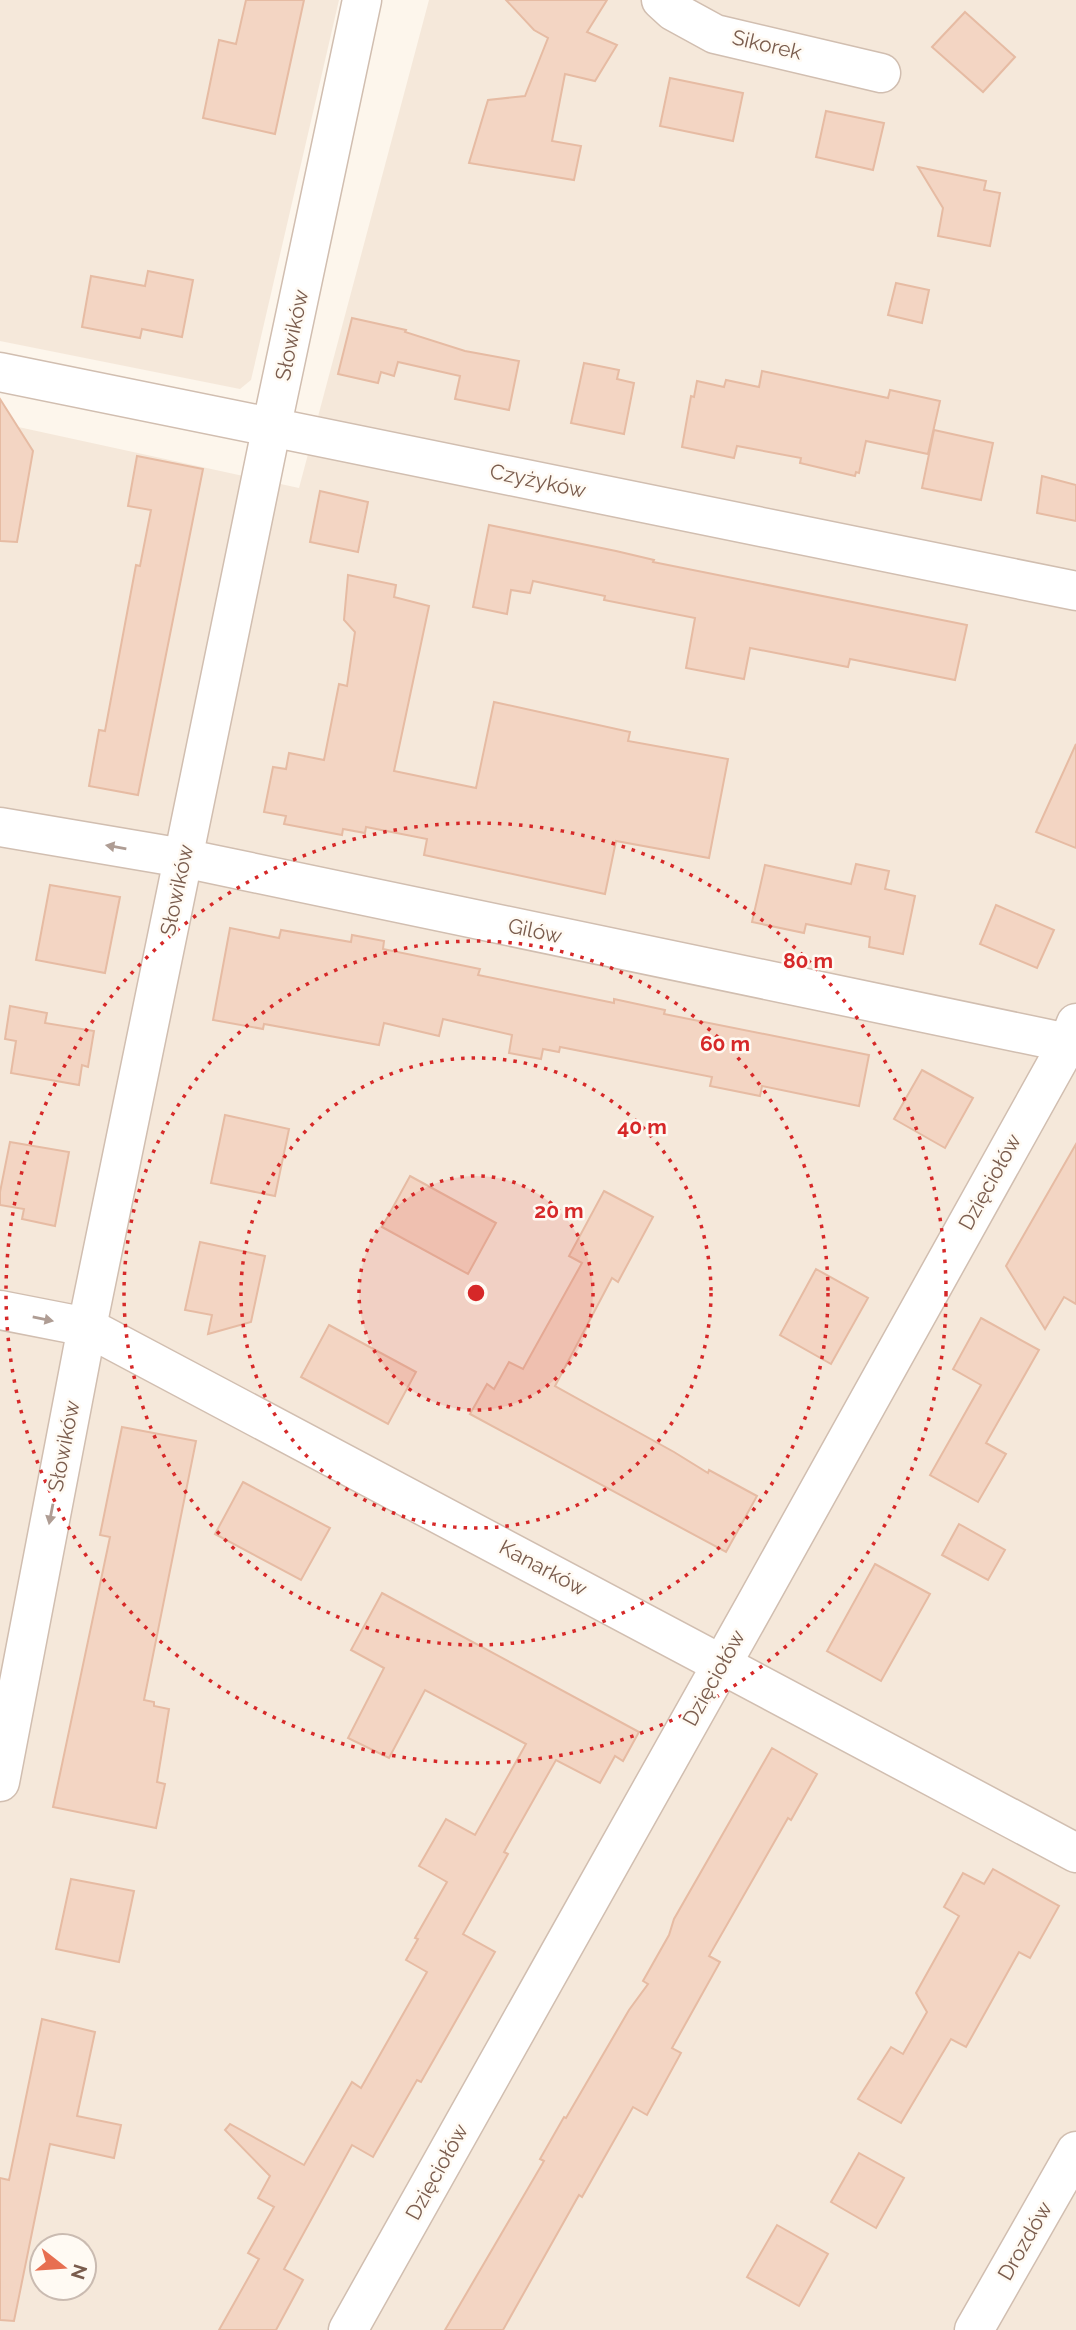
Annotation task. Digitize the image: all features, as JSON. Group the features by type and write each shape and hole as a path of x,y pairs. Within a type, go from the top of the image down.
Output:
{"street":[{"name":"Słowików","path":"0,1782 87,1327 362,0"},
{"name":"Sikorek","path":"661,0 673,11 715,34 754,41 881,73"},
{"name":"Czyżyków","path":"0,372 272,425 1076,591"},
{"name":"Gilów","path":"0,827 183,858 1072,1033"},
{"name":"Dzięciołów","path":"348,2330 1072,1033"},
{"name":"Kanarków","path":"0,1310 87,1327 1076,1853"},
{"name":"Drozdów","path":"974,2330 1076,2151"}],"shaded area":[{"path":"0,0 339,0 251,380 240,389 0,341"},
{"path":"429,0 1076,0 1076,2330 0,2330 0,423 299,488"}],"building":[{"path":"246,0 304,0 275,134 203,118 219,40 236,44"},
{"path":"506,0 607,0 587,32 617,45 595,81 565,74 552,141 581,146 574,180 469,163 488,100 525,96 548,38 534,30"},
{"path":"965,12 1015,57 983,92 932,47"},
{"path":"670,78 743,93 733,141 660,126"},
{"path":"826,111 884,123 873,170 816,157"},
{"path":"918,167 986,181 984,190 1000,193 990,246 938,236 943,208"},
{"path":"148,271 193,280 182,337 142,329 140,338 82,327 91,276 145,286"},
{"path":"896,283 929,290 922,323 888,315"},
{"path":"352,318 406,330 405,332 465,351 519,361 509,410 455,399 460,376 398,362 394,376 381,372 378,383 338,374"},
{"path":"584,363 619,370 617,379 634,383 624,434 571,423"},
{"path":"762,371 888,398 890,390 940,401 928,454 866,441 859,473 856,472 855,476 800,463 801,458 737,446 734,458 682,447 691,396 694,397 697,381 724,387 726,380 759,387"},
{"path":"0,399 33,451 17,542 0,541"},
{"path":"934,430 993,443 981,500 922,488"},
{"path":"137,456 203,469 138,795 89,786 99,730 105,731 136,565 140,566 151,510 128,506"},
{"path":"1042,476 1076,485 1076,521 1037,513"},
{"path":"320,491 368,502 358,552 310,542"},
{"path":"489,525 616,551 654,560 653,562 967,625 955,680 850,659 848,667 750,648 744,679 686,668 695,618 604,600 605,596 533,581 530,593 511,590 507,614 473,607"},
{"path":"348,575 396,585 394,597 429,606 394,771 476,788 494,702 630,732 628,741 728,759 709,858 616,841 605,894 424,855 427,839 366,827 365,833 343,829 342,835 284,824 286,816 264,812 273,767 286,769 289,753 324,760 339,684 347,686 355,632 344,620"},
{"path":"1076,744 1076,848 1036,832"},
{"path":"856,864 889,871 885,889 915,896 903,954 869,947 870,937 806,924 804,933 752,922 765,865 851,884"},
{"path":"50,885 120,897 105,973 36,960"},
{"path":"996,905 1054,930 1037,968 980,944"},
{"path":"230,928 279,938 281,930 351,942 352,935 384,941 383,949 480,969 478,975 614,1003 614,999 665,1010 664,1014 869,1055 859,1106 762,1086 760,1096 710,1086 712,1077 560,1047 559,1052 543,1049 541,1059 509,1053 512,1035 443,1019 439,1036 384,1023 379,1045 264,1024 263,1029 213,1020"},
{"path":"10,1006 47,1013 45,1023 94,1031 88,1067 82,1065 79,1085 11,1073 16,1041 5,1039"},
{"path":"922,1070 973,1098 945,1148 894,1119"},
{"path":"225,1115 289,1129 275,1196 211,1183"},
{"path":"10,1142 69,1152 55,1226 22,1219 24,1209 0,1205"},
{"path":"1076,1144 1076,1304 1064,1297 1045,1329 1006,1266"},
{"path":"410,1176 496,1223 468,1274 382,1227"},
{"path":"604,1191 653,1217 618,1282 612,1278 555,1386 708,1473 709,1470 757,1496 726,1552 470,1414 487,1384 494,1389 509,1362 523,1369 582,1263 569,1256"},
{"path":"200,1242 265,1256 251,1322 208,1334 212,1315 185,1310"},
{"path":"816,1269 868,1298 831,1364 780,1335"},
{"path":"981,1318 1039,1350 986,1443 1006,1454 978,1502 930,1475 981,1385 953,1369"},
{"path":"329,1325 416,1372 388,1424 301,1377"},
{"path":"122,1427 196,1441 144,1700 154,1702 154,1706 169,1709 157,1782 165,1784 156,1828 53,1807 110,1537 100,1535"},
{"path":"243,1482 330,1528 301,1580 215,1534"},
{"path":"959,1524 1005,1550 988,1580 942,1555"},
{"path":"875,1564 930,1594 881,1681 827,1651"},
{"path":"382,1593 639,1732 623,1761 615,1756 600,1783 556,1760 504,1852 508,1854 463,1934 495,1952 421,2082 417,2080 373,2157 352,2145 284,2269 303,2280 276,2330 219,2330 259,2259 248,2253 274,2207 258,2198 270,2176 225,2130 230,2124 304,2165 352,2082 361,2088 427,1972 406,1960 418,1939 415,1938 447,1882 419,1866 446,1819 475,1835 526,1744 425,1690 389,1758 348,1738 384,1668 351,1650"},
{"path":"772,1748 817,1774 791,1820 788,1818 709,1956 720,1962 672,2048 681,2053 647,2115 633,2107 582,2197 579,2195 503,2330 445,2330 544,2161 540,2159 564,2117 566,2118 629,2010 648,1984 643,1981 669,1935 674,1919"},
{"path":"993,1869 1059,1906 1030,1958 1019,1952 966,2047 951,2039 901,2123 858,2099 891,2047 903,2054 927,2012 916,1993 959,1916 944,1907 963,1873 984,1884"},
{"path":"71,1879 134,1891 119,1962 56,1949"},
{"path":"42,2019 95,2032 77,2116 121,2125 114,2158 50,2144 32,2232 28,2232 28,2252 14,2321 0,2320 0,2178 9,2180"},
{"path":"859,2153 904,2178 876,2228 831,2202"},
{"path":"777,2225 828,2254 799,2306 747,2277"}]}
